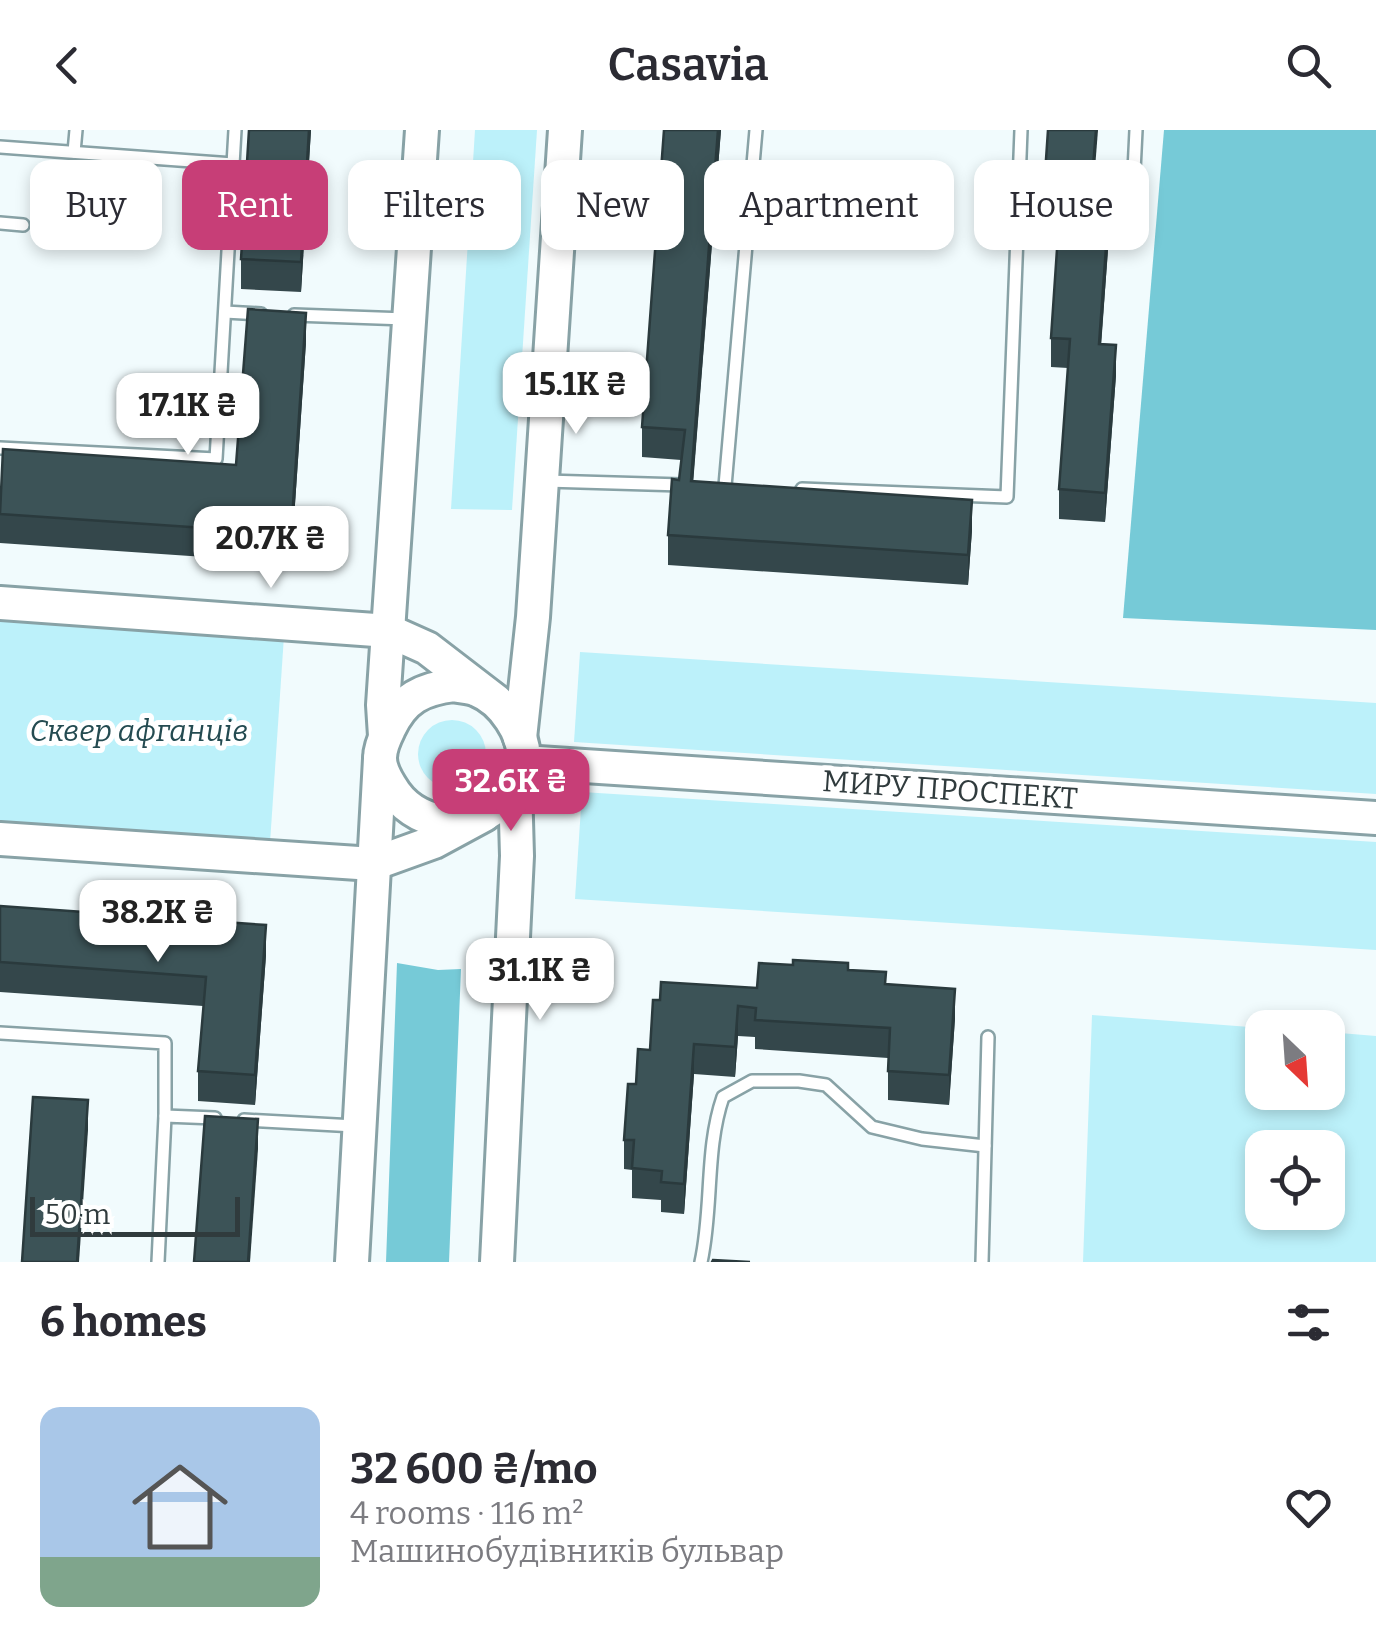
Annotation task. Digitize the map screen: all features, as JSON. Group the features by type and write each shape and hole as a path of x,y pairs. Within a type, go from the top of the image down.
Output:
{"street":[{"path":"352,1262 373,864 422,130"},
{"path":"497,1262 519,761 533,617 565,130"},
{"path":"0,603 389,630 426,648 496,701 511,718 519,761 502,802 484,815 434,842 373,864 0,839"},
{"path":"484,815 462,822 440,822 419,815 400,801 387,782 382,748 395,716 411,699 431,688 454,685 477,690 496,701"},
{"name":"МИРУ ПРОСПЕКТ","path":"519,761 1376,818"}],"lane":[{"path":"74,152 76,130"},
{"path":"233,160 235,130"},
{"path":"725,486 756,130"},
{"path":"782,488 1007,497 1021,130"},
{"path":"1135,160 1136,130"},
{"path":"0,147 182,160"},
{"path":"0,223 23,225"},
{"path":"0,448 216,458 228,250"},
{"path":"225,312 410,319"},
{"path":"542,481 682,485"},
{"path":"709,485 744,486"},
{"path":"0,1033 165,1043 158,1262"},
{"path":"982,1262 988,1037"},
{"path":"701,1262 708,1233 716,1118 724,1097 752,1082 826,1085 872,1127 985,1146"},
{"path":"165,1116 359,1126"}],"green space":[{"path":"475,130 537,130 512,510 451,509 467,250 521,250 521,160 473,160"},
{"name":"Сквер афганців","path":"0,619 284,636 270,843 0,826"},
{"path":"580,652 1376,703 1376,794 574,742"},
{"path":"452,720 476,730 486,754 476,778 452,788 428,778 418,754 428,730"},
{"path":"582,792 1376,842 1376,950 575,899"},
{"path":"1092,1015 1245,1027 1245,1110 1345,1110 1345,1033 1376,1036 1376,1262 1083,1262"}],"shaded area":[{"path":"1164,130 1376,130 1376,630 1123,618"},
{"path":"397,963 438,970 461,969 449,1262 386,1262"}],"building":[{"path":"249,130 309,130 307,160 247,160"},
{"path":"664,130 718,130 716,160 704,160 704,250 709,250 691,481 972,500 968,555 668,535 672,479 679,480 685,430 642,427 655,250 684,250 684,160 662,160"},
{"path":"1048,130 1096,130 1094,160 1046,160"},
{"path":"242,250 302,250 301,262 241,259"},
{"path":"1057,250 1106,250 1099,344 1116,345 1105,493 1059,489 1070,339 1051,338"},
{"path":"248,309 306,313 291,534 0,514 3,449 236,465"},
{"path":"0,906 266,925 255,1075 198,1071 206,977 0,962"},
{"path":"793,960 848,963 848,970 886,972 885,984 955,989 949,1075 888,1071 890,1028 755,1020 756,1008 738,1006 735,1047 694,1044 684,1184 661,1182 662,1171 632,1168 634,1140 624,1140 628,1084 636,1084 638,1049 650,1050 653,1000 660,1000 661,982 757,988 759,963 793,965"},
{"path":"33,1097 88,1100 77,1262 22,1262"},
{"path":"205,1116 258,1119 248,1262 194,1262"}]}
